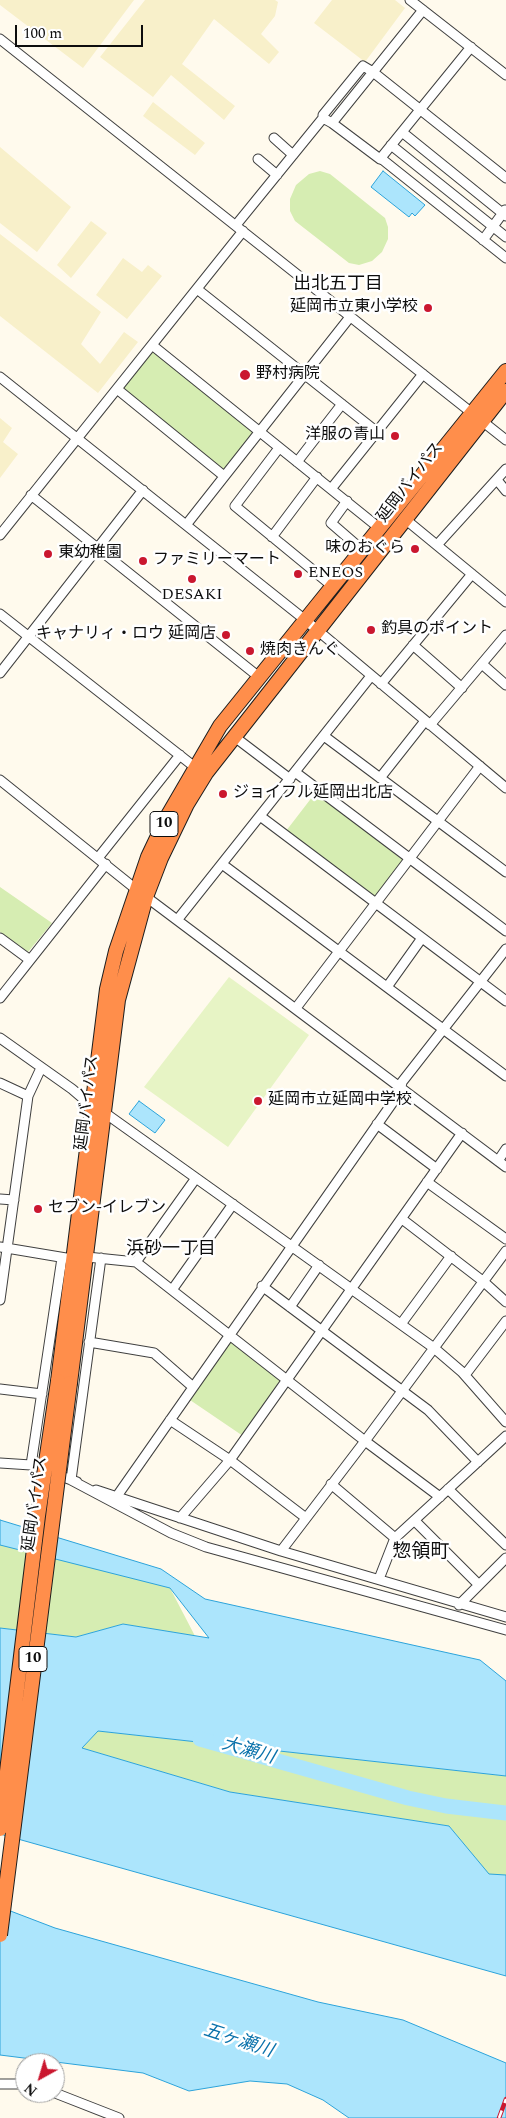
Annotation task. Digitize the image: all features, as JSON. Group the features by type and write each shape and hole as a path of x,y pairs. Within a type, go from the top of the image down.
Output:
{"highway":[{"name":"延岡バイパス","path":"0,1935 64,1382 99,1110 107,989 116,951 142,893 187,804 206,773 236,738 317,630 405,519 477,417 506,370"},
{"name":"延岡バイパス","path":"142,893 167,817 220,726 378,527 477,417 506,391"},
{"name":"延岡バイパス","path":"0,1829 38,1516 64,1382"}],"street":[{"path":"410,0 506,75"},
{"path":"332,123 422,10"},
{"path":"0,39 506,440"},
{"path":"380,159 471,47"},
{"path":"0,535 197,289 277,174 363,66 506,178"},
{"path":"340,95 348,102"},
{"path":"323,118 383,160 506,258"},
{"path":"402,132 505,213 483,240"},
{"path":"274,138 293,155"},
{"path":"391,145 506,237"},
{"path":"258,159 277,174"},
{"path":"197,289 377,432"},
{"path":"186,525 350,317"},
{"path":"152,345 378,527"},
{"path":"331,489 423,374"},
{"path":"0,377 304,619 506,788"},
{"path":"117,389 224,476"},
{"path":"297,462 342,404"},
{"path":"279,448 235,506 331,586"},
{"path":"437,545 506,469"},
{"path":"272,537 317,478"},
{"path":"496,480 506,491"},
{"path":"0,672 143,490"},
{"path":"31,495 259,677"},
{"path":"347,501 331,523 361,549"},
{"path":"405,519 472,574 504,597"},
{"path":"381,684 472,574"},
{"path":"0,614 196,768"},
{"path":"380,778 427,723 462,688 506,635"},
{"path":"413,645 462,688"},
{"path":"482,664 506,684"},
{"path":"178,919 371,676"},
{"path":"324,736 506,872"},
{"path":"236,738 292,775 409,858 506,931"},
{"path":"0,998 180,755"},
{"path":"296,1008 480,766"},
{"path":"0,780 142,893 506,1167"},
{"path":"260,816 506,1001"},
{"path":"222,864 506,1076"},
{"path":"0,938 30,960"},
{"path":"387,987 422,938"},
{"path":"117,1496 262,1286 400,1092 402,1082 506,948"},
{"path":"0,1038 434,1348 465,1375 506,1422"},
{"path":"0,1300 4,1248 14,1200 28,1096 42,1068"},
{"path":"0,1082 28,1096"},
{"path":"377,1124 437,1169"},
{"path":"180,1518 230,1460 462,1133"},
{"path":"498,1161 506,1149"},
{"path":"136,1262 196,1178"},
{"path":"428,1182 506,1239"},
{"path":"0,1199 14,1200"},
{"path":"172,1290 233,1204"},
{"path":"402,1219 484,1282 506,1302"},
{"path":"4,1248 81,1258 136,1262 286,1381 440,1497"},
{"path":"281,1552 402,1393 506,1251"},
{"path":"401,1324 451,1256"},
{"path":"71,1480 90,1342 81,1258"},
{"path":"31,1465 42,1394 81,1258"},
{"path":"290,1307 319,1265"},
{"path":"262,1286 402,1393 428,1410 478,1462"},
{"path":"465,1375 506,1321"},
{"path":"90,1342 154,1353 193,1387"},
{"path":"0,1389 42,1394"},
{"path":"170,1420 230,1460 306,1518"},
{"path":"380,1579 396,1538 506,1436"},
{"path":"0,1463 31,1465 94,1490 117,1496 281,1552 380,1579 459,1605 506,1617"},
{"path":"71,1480 171,1533 206,1547 506,1630"},
{"path":"331,1484 396,1538"},
{"path":"448,1489 506,1545"},
{"path":"415,1520 479,1585"},
{"path":"459,1605 506,1558"},
{"path":"0,2084 15,2084"},
{"path":"65,2097 119,2118"},
{"path":"90,2118 92,2108"}],"shaded area":[{"path":"0,0 134,0 83,68 0,5"},
{"path":"145,0 275,0 278,2 275,16 261,34 279,52 269,64 214,19 182,64 235,106 224,120 171,75 153,97 100,57"},
{"path":"332,0 395,0 405,8 365,62 314,23"},
{"path":"153,102 205,143 195,155 143,116"},
{"path":"0,147 71,207 37,252 0,223"},
{"path":"91,221 107,233 71,278 57,265"},
{"path":"0,234 101,312 81,344 100,364 124,332 138,342 98,393 0,316"},
{"path":"123,258 142,272 148,265 162,276 127,319 96,295"},
{"path":"0,418 12,428 3,442 18,454 0,478"}],"green space":[{"path":"320,171 330,174 385,218 388,227 388,239 382,252 372,261 359,265 349,263 295,221 290,211 290,199 296,185 309,174"},
{"path":"153,351 255,434 224,474 121,390"},
{"path":"316,792 404,861 375,899 286,831"},
{"path":"0,887 52,923 28,952 0,932"},
{"path":"229,977 309,1035 228,1147 144,1087"},
{"path":"231,1342 281,1379 243,1436 190,1400 227,1343"},
{"path":"0,1540 170,1588 195,1636 123,1624 76,1637 0,1628"},
{"path":"98,1731 506,1776 506,1875 489,1875 449,1826 230,1792 82,1748"}],"water":[{"path":"383,171 425,205 415,216 412,213 409,217 371,187"},
{"path":"139,1101 165,1120 155,1133 129,1114"},
{"path":"0,1520 161,1569 205,1599 480,1660 506,1681 506,1776 98,1731 82,1748 230,1792 449,1826 489,1874 506,1875 506,1976 0,1834 0,1628 76,1637 123,1624 209,1638 170,1588 0,1545"},
{"name":"五ヶ瀬川","path":"0,1907 55,1928 318,2002 403,2020 506,2063 506,2118 349,2118 323,2100 287,2084 250,2081 189,2091 143,2073 65,2063 65,2053 15,2053 15,2057 0,2055"}],"waterway":[{"name":"大瀬川","path":"200,1739 408,1798 446,1806 506,1813"}],"railway":[{"path":"499,2118 506,2099"}],"place":[{"name":"延岡市立東小学校","path":"428,308"},
{"name":"野村病院","path":"245,375"},
{"name":"洋服の青山","path":"395,436"},
{"name":"味のおぐら","path":"415,549"},
{"name":"東幼稚園","path":"48,554"},
{"name":"ファミリーマート","path":"143,561"},
{"name":"ENEOS","path":"298,574"},
{"name":"DESAKI","path":"192,579"},
{"name":"釣具のポイント","path":"371,630"},
{"name":"キャナリィ・ロウ 延岡店","path":"226,635"},
{"name":"焼肉きんぐ","path":"250,651"},
{"name":"ジョイフル延岡出北店","path":"223,794"},
{"name":"延岡市立延岡中学校","path":"258,1101"},
{"name":"セブン-イレブン","path":"38,1209"}],"district":[{"name":"出北五丁目","path":"338,285"},
{"name":"浜砂一丁目","path":"171,1250"},
{"name":"惣領町","path":"421,1553"}]}
